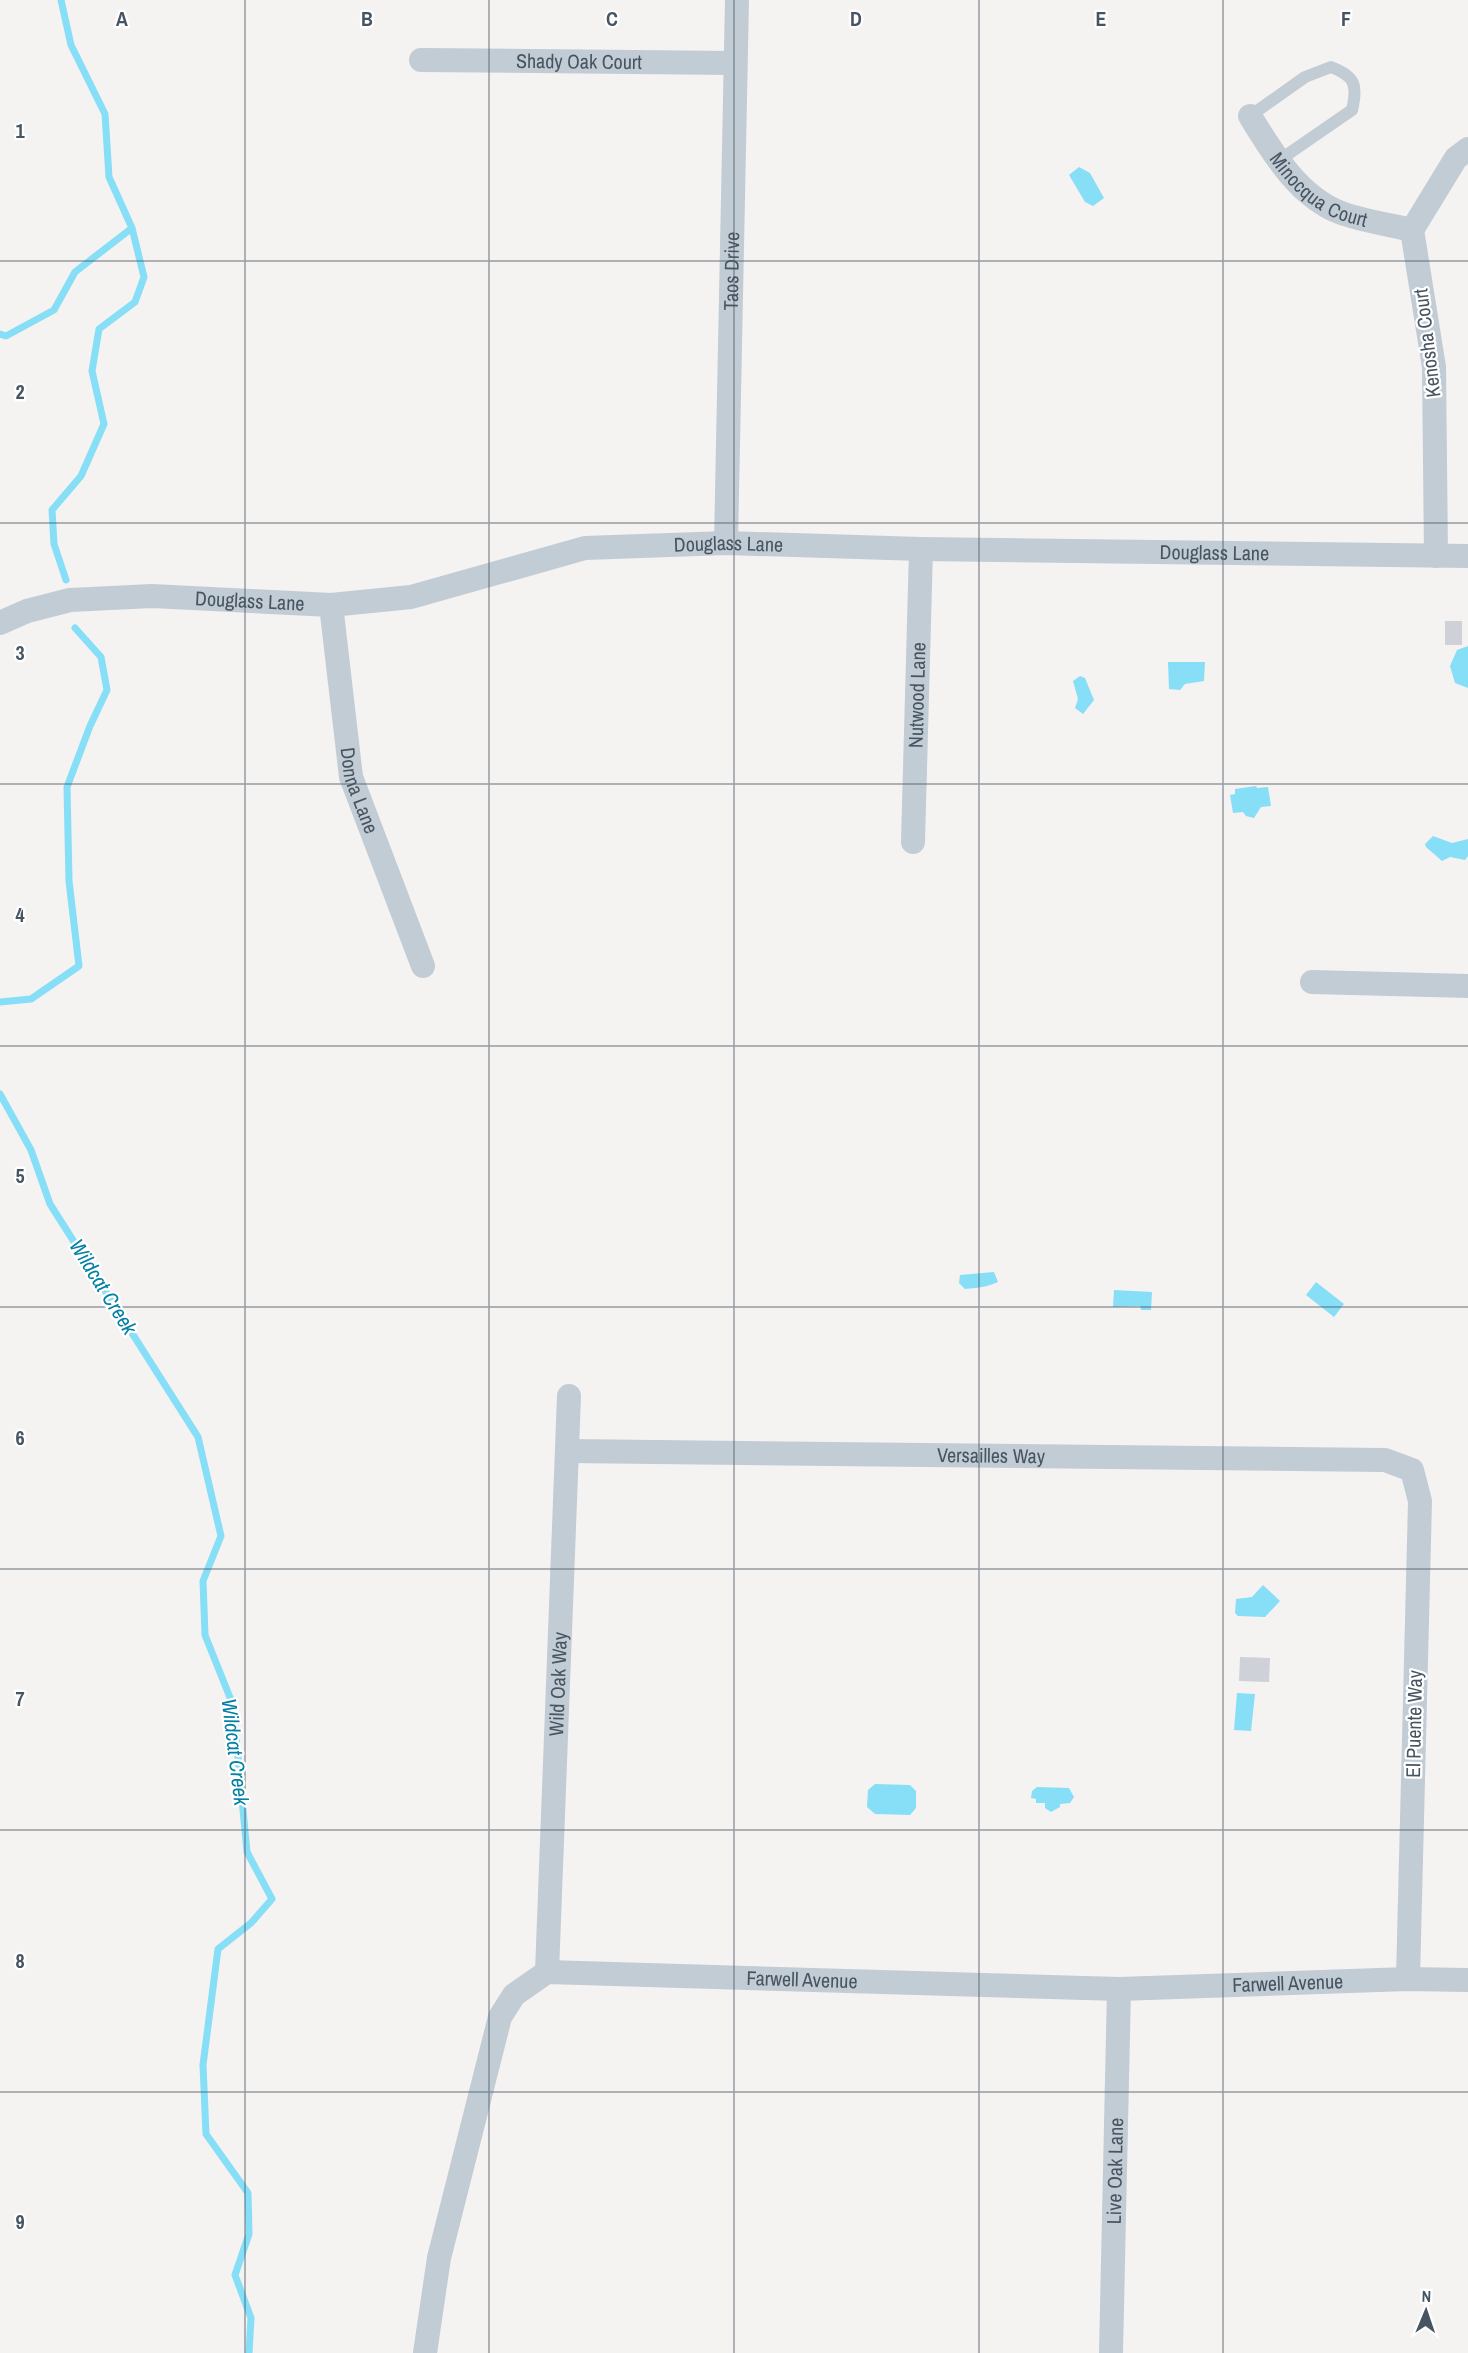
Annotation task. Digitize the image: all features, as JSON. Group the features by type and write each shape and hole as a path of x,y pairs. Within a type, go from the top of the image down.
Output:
{"street":[{"name":"Taos Drive","path":"726,543 737,0"},
{"name":"Shady Oak Court","path":"422,60 734,63"},
{"name":"Minocqua Court","path":"1250,117 1278,161 1307,193 1342,213 1412,230"},
{"path":"1412,230 1456,158 1468,149"},
{"name":"Kenosha Court","path":"1412,230 1434,367 1436,556"},
{"name":"Douglass Lane","path":"0,622 70,600 152,596 331,605 411,597 585,548 726,543 921,549 1468,556"},
{"name":"Nutwood Lane","path":"913,842 921,549"},
{"name":"Donna Lane","path":"331,605 351,777 423,966"},
{"path":"1312,982 1468,986"},
{"name":"Wild Oak Way","path":"547,1972 569,1396"},
{"name":"Versailles Way","path":"568,1451 1384,1460 1412,1470"},
{"name":"El Puente Way","path":"1408,1979 1420,1501 1412,1470"},
{"path":"425,2353 439,2258 500,2017 514,1995 547,1972"},
{"name":"Farwell Avenue","path":"547,1972 1119,1989 1408,1979 1468,1980"},
{"name":"Live Oak Lane","path":"1111,2353 1119,1989"}],"lane":[{"path":"1250,117 1305,77 1330,66 1344,72 1352,79 1356,94 1352,110 1278,161"}],"water":[{"path":"1079,167 1090,173 1104,198 1093,206 1085,202 1069,175"},
{"path":"1468,646 1468,688 1455,683 1450,666 1457,650"},
{"path":"1168,662 1205,662 1204,681 1185,684 1180,690 1169,689"},
{"path":"1080,676 1085,678 1094,700 1083,714 1075,708 1078,699 1073,681"},
{"path":"1256,786 1257,788 1268,787 1271,806 1261,807 1254,818 1246,816 1243,812 1233,813 1230,795 1235,794 1235,789"},
{"path":"1433,836 1452,843 1468,839 1468,856 1465,860 1450,857 1442,861 1426,847 1425,844"},
{"path":"994,1272 998,1282 990,1285 965,1289 959,1283 960,1275"},
{"path":"1316,1282 1344,1304 1334,1317 1306,1295"},
{"path":"1114,1290 1152,1292 1151,1310 1141,1310 1140,1306 1113,1307"},
{"path":"1263,1585 1280,1601 1265,1617 1238,1616 1235,1613 1236,1599 1252,1597"},
{"path":"1237,1693 1255,1694 1251,1731 1234,1730"},
{"path":"875,1784 910,1785 916,1791 916,1808 910,1815 875,1814 867,1807 868,1790"},
{"path":"1037,1787 1069,1788 1074,1797 1070,1803 1060,1804 1060,1807 1051,1812 1045,1808 1045,1803 1036,1803 1036,1799 1031,1798 1032,1791"}],"building":[{"path":"1445,621 1462,621 1462,645 1445,645"},
{"path":"1240,1657 1270,1658 1269,1682 1239,1681"}],"waterway":[{"name":"Wildcat Creek","path":"61,0 71,45 105,114 109,177 132,228 144,277 135,302 99,329 92,371 104,424 81,476 52,510 54,544 66,580"},
{"path":"0,334 6,336 54,310 75,272 132,228"},
{"name":"Wildcat Creek","path":"0,1002 31,999 79,966 69,881 67,787 90,726 107,690 101,657 75,628"},
{"name":"Wildcat Creek","path":"0,1094 31,1150 50,1204 198,1437 221,1536 203,1581 205,1635 233,1705 247,1852 272,1899 251,1923 218,1949 203,2065 206,2134 248,2193 249,2234 235,2275 251,2318 249,2353"}]}
